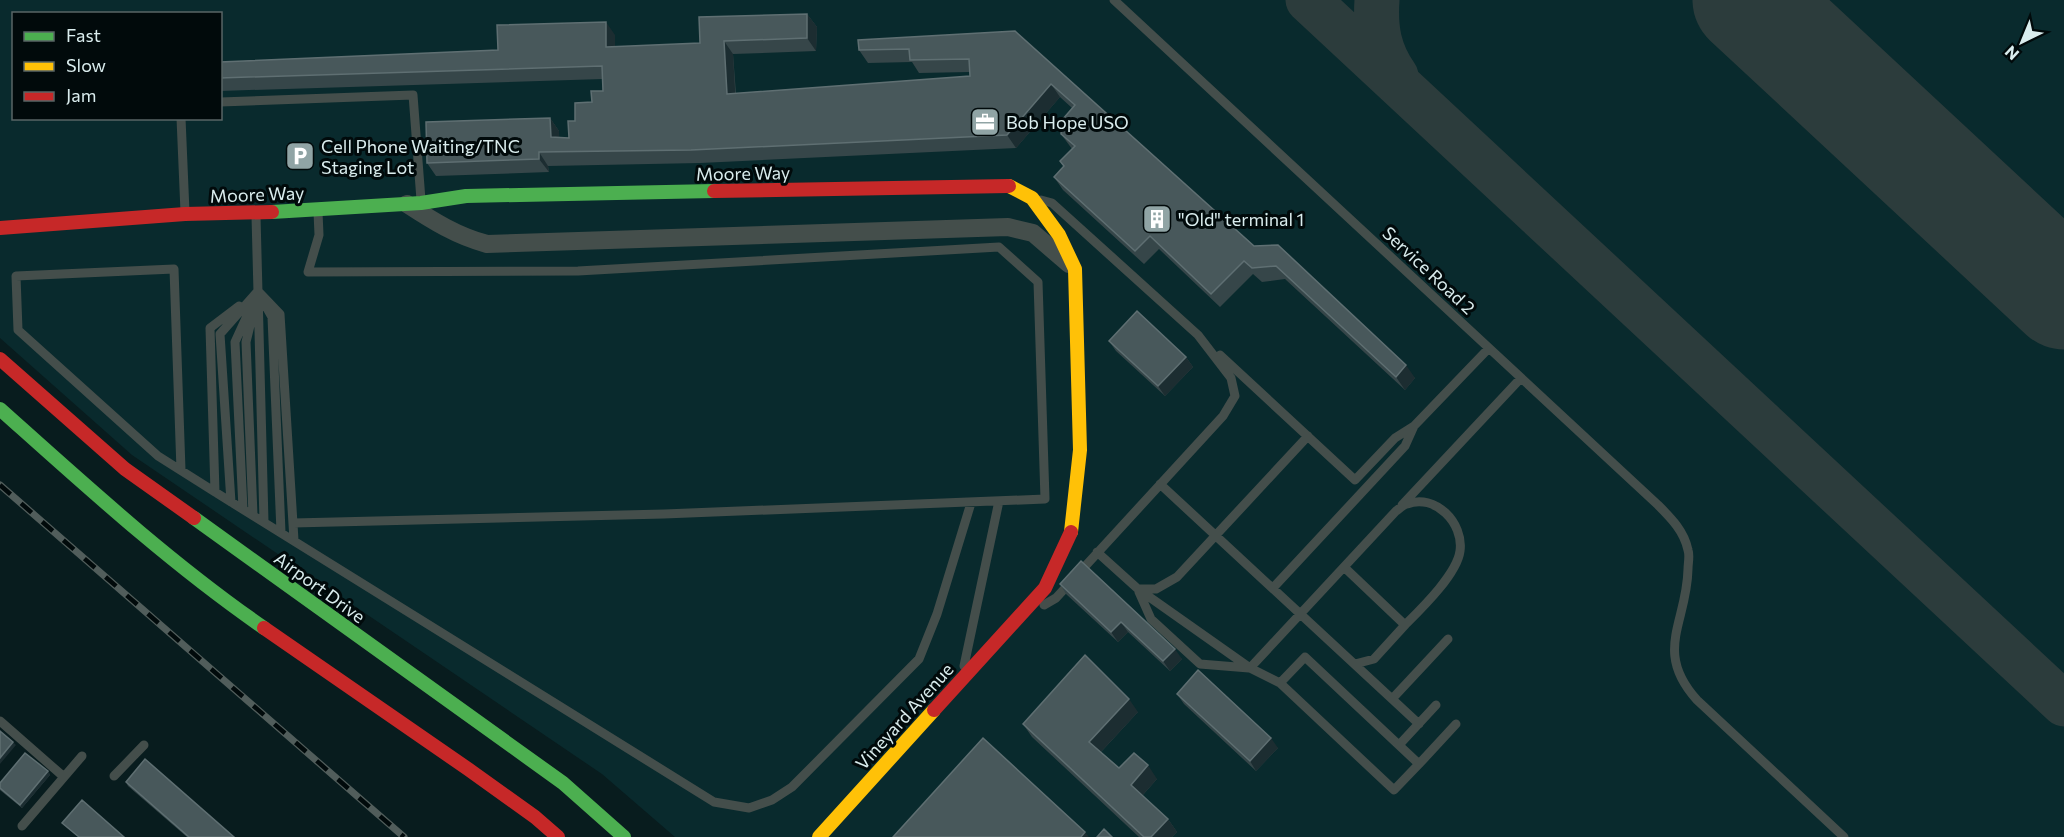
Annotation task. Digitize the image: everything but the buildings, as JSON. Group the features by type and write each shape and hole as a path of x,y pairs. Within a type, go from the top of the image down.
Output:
{"street":[{"name":"Moore Way","path":"0,228 185,214 256,213 414,203 466,196 1010,186 1032,198"},
{"path":"1015,620 1045,588 1072,529 1080,450 1075,269 1059,235 1032,198"},
{"path":"414,203 442,226 465,238 487,244 1008,227 1033,233 1075,269"},
{"name":"Airport Drive","path":"0,359 125,469 563,783 624,837"},
{"path":"0,409 107,504 235,608 478,776 535,817 558,837"},
{"name":"Vineyard Avenue","path":"819,837 1015,620"}],"lane":[{"name":"Service Road 2","path":"1114,0 1678,526 1689,551 1688,581 1675,637 1674,654 1684,686 1844,837"},
{"path":"222,102 413,95 418,162 414,203"},
{"path":"181,120 185,214"},
{"path":"1032,198 1052,203 1355,480 1395,438 1414,426 1489,348"},
{"path":"293,523 664,514 1045,500 1038,282 999,247 578,271 308,272 319,235 318,209"},
{"path":"256,213 264,522"},
{"path":"181,470 174,269 16,276 18,330 158,456 714,802 749,808 772,800 792,787 919,659 937,614 971,503"},
{"path":"215,492 210,328 258,291"},
{"path":"231,502 220,334 258,291"},
{"path":"243,509 235,342 258,291"},
{"path":"253,515 246,342 258,291"},
{"path":"258,291 280,314 294,540"},
{"path":"258,291 272,317 281,532"},
{"path":"1015,620 1056,598 1223,416 1235,396 1231,378 1198,335"},
{"path":"1250,668 1521,378"},
{"path":"1273,588 1405,446 1414,426"},
{"path":"1138,589 1156,589 1177,577 1308,436"},
{"path":"1160,484 1419,723"},
{"path":"961,679 999,501"},
{"path":"1355,664 1374,659 1406,625 1454,569 1460,551 1459,535 1453,520 1437,506 1420,502 1407,504 1396,511"},
{"path":"1097,552 1138,589 1250,668 1280,683 1394,790 1456,724"},
{"path":"1344,567 1406,625"},
{"path":"1138,589 1151,619 1200,664 1250,668"},
{"path":"1392,699 1448,639"},
{"path":"1280,683 1305,657 1419,764"},
{"path":"1399,745 1436,705"},
{"path":"0,721 64,777"},
{"path":"114,776 144,745"},
{"path":"22,826 82,756"}],"shaded area":[{"path":"0,0 2064,0 2064,837 675,837 602,774 132,455 0,338"}],"taxiway":[{"path":"1308,0 2064,704"},
{"path":"1377,0 1379,40 1396,76"}],"runway":[{"path":"1748,0 2064,294"}],"railway":[{"path":"0,485 404,837"}],"traffic: fast":[{"path":"272,212 421,203 466,196 714,191"},
{"path":"0,409 96,495 162,550 264,628"},
{"path":"194,518 563,783 624,837"}],"traffic: slow":[{"path":"1009,186 1032,198 1059,235 1075,269 1080,450 1071,532"},
{"path":"819,837 934,710"}],"traffic: jam":[{"path":"714,191 1009,186"},
{"path":"0,228 185,214 272,212"},
{"path":"0,359 125,469 194,518"},
{"path":"934,710 1045,588 1071,532"},
{"path":"264,628 468,769 535,817 558,837"}],"place":[{"name":"Bob Hope USO","path":"985,122"},
{"name":"Cell Phone Waiting/TNC Staging Lot","path":"300,156"},
{"name":"\"Old\" terminal 1","path":"1157,219"}]}
